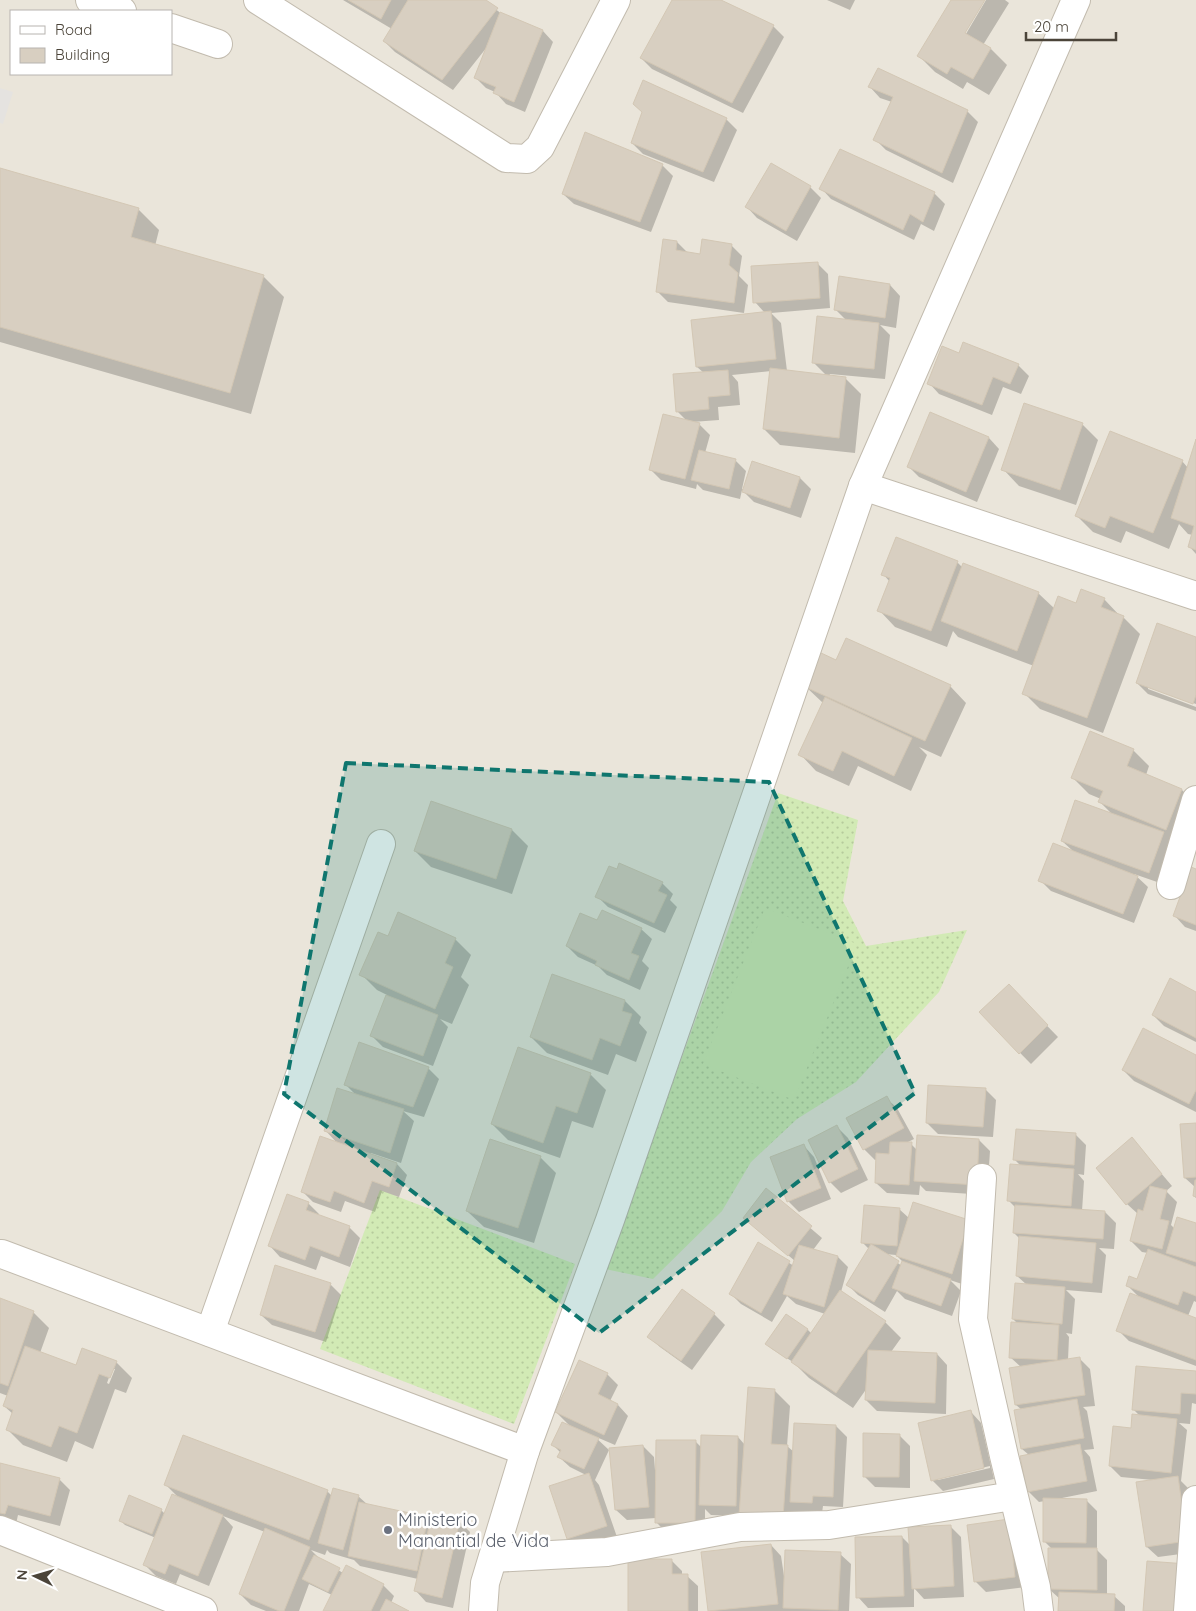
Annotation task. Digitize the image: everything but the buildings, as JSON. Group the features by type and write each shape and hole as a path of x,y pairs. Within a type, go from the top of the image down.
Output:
{"street":[{"path":"90,0 119,10"},
{"path":"258,0 506,158 527,159 540,147 616,0"},
{"path":"483,1611 485,1583 525,1451 610,1220 863,486 1076,0"},
{"path":"172,28 218,44"},
{"path":"863,486 1196,596"},
{"path":"1171,885 1196,800"},
{"path":"210,1332 381,844"},
{"path":"982,1178 973,1319 1040,1611"},
{"path":"2,1254 525,1451"},
{"path":"493,1558 606,1552 740,1527 829,1525 1013,1496"},
{"path":"1188,1611 1196,1500"},
{"path":"0,1530 203,1611"}],"highlighted area":[{"path":"346,763 769,782 915,1093 599,1333 284,1094"}],"shaded area":[{"path":"0,0 1196,0 1196,1611 0,1611"},
{"path":"0,88 13,92 3,124 0,123"}],"green space":[{"path":"778,793 858,820 843,901 866,946 967,930 939,992 856,1082 797,1119 751,1162 722,1211 653,1279 605,1269"},
{"path":"765,908 857,944 794,1100 703,1064"},
{"path":"380,1190 575,1264 514,1424 320,1349"}],"place":[{"name":"Ministerio Manantial de Vida","path":"388,1530"}]}
